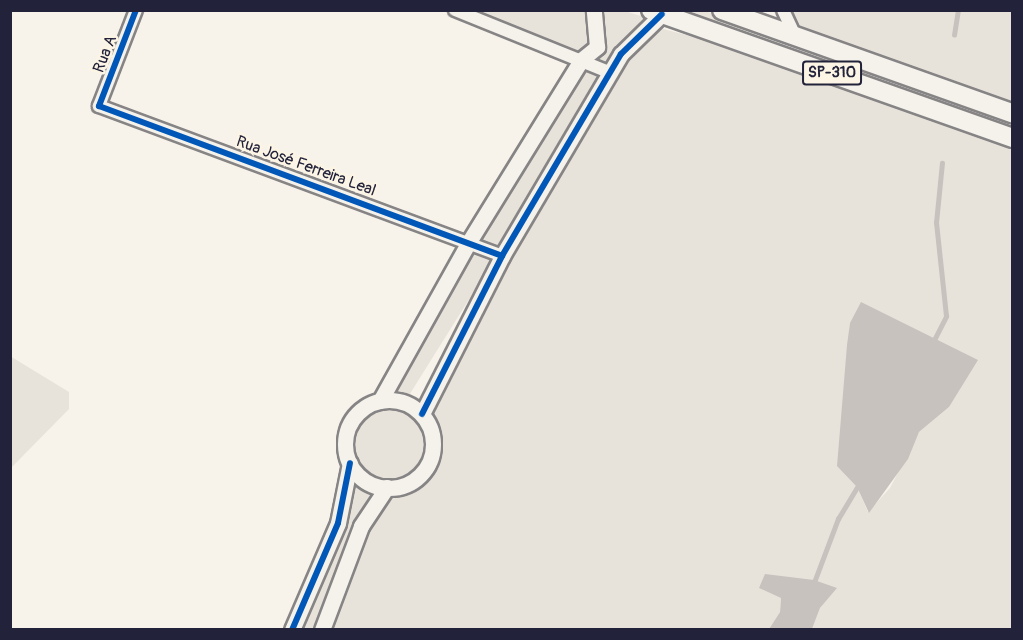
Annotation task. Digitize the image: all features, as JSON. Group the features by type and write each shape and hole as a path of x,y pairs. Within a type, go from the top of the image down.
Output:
{"main road":[{"name":"SP-310","path":"656,12 1012,138"},
{"name":"SP-310","path":"735,12 795,36 1012,113"}],"street":[{"name":"Rua A","path":"99,106 136,10"},
{"path":"455,10 611,73"},
{"path":"380,401 470,240 581,60 597,47 594,10"},
{"path":"783,10 795,36"},
{"path":"422,414 502,256 611,73 636,36 656,12"},
{"name":"Rua José Ferreira Leal","path":"99,106 470,240 502,256"},
{"path":"292,630 338,524 350,464 347,430 360,411 380,401 403,402 422,414 432,434 431,457 409,483 387,487 365,481 350,464"},
{"path":"322,630 361,526 387,487"}],"shaded area":[{"path":"791,10 1012,11 1012,103 801,27"},
{"path":"473,11 588,11 591,47 579,54"},
{"path":"597,11 625,11 650,19 611,68 588,60"},
{"path":"668,11 704,11 731,18 1012,118 1012,132"},
{"path":"663,29 734,47 1012,147 1012,629 812,629 820,608 836,588 781,598 780,612 769,629 326,630 365,526 389,491 409,487 430,468 437,440 426,414 508,258 618,76 644,41","holes":["850,323 949,407 919,432 890,488 868,512 857,487 843,400"]},
{"path":"581,68 602,74 497,251 475,240"},
{"path":"470,245 494,260 403,405 379,390"},
{"path":"861,302 978,360 949,407 919,432 908,459 869,513 857,487 837,466 850,323"},
{"path":"10,356 69,392 69,409 11,468"},
{"path":"389,403 404,406 417,415 426,428 429,443 426,458 417,471 404,480 389,483 374,480 361,471 352,458 349,443 352,428 361,415 374,406"},
{"path":"354,476 380,490 319,629 295,630"},
{"path":"765,574 814,580 837,588 820,608 812,629 769,629 780,612 781,598 759,588"}],"waterway":[{"path":"954,35 958,10"},
{"path":"932,344 946,316 936,223 942,163"},
{"path":"813,585 838,519 859,484"}],"cycle path":[{"path":"136,10 99,106 502,256"},
{"path":"422,414 502,256 621,54 662,14"},
{"path":"292,630 338,523 350,463"}]}
